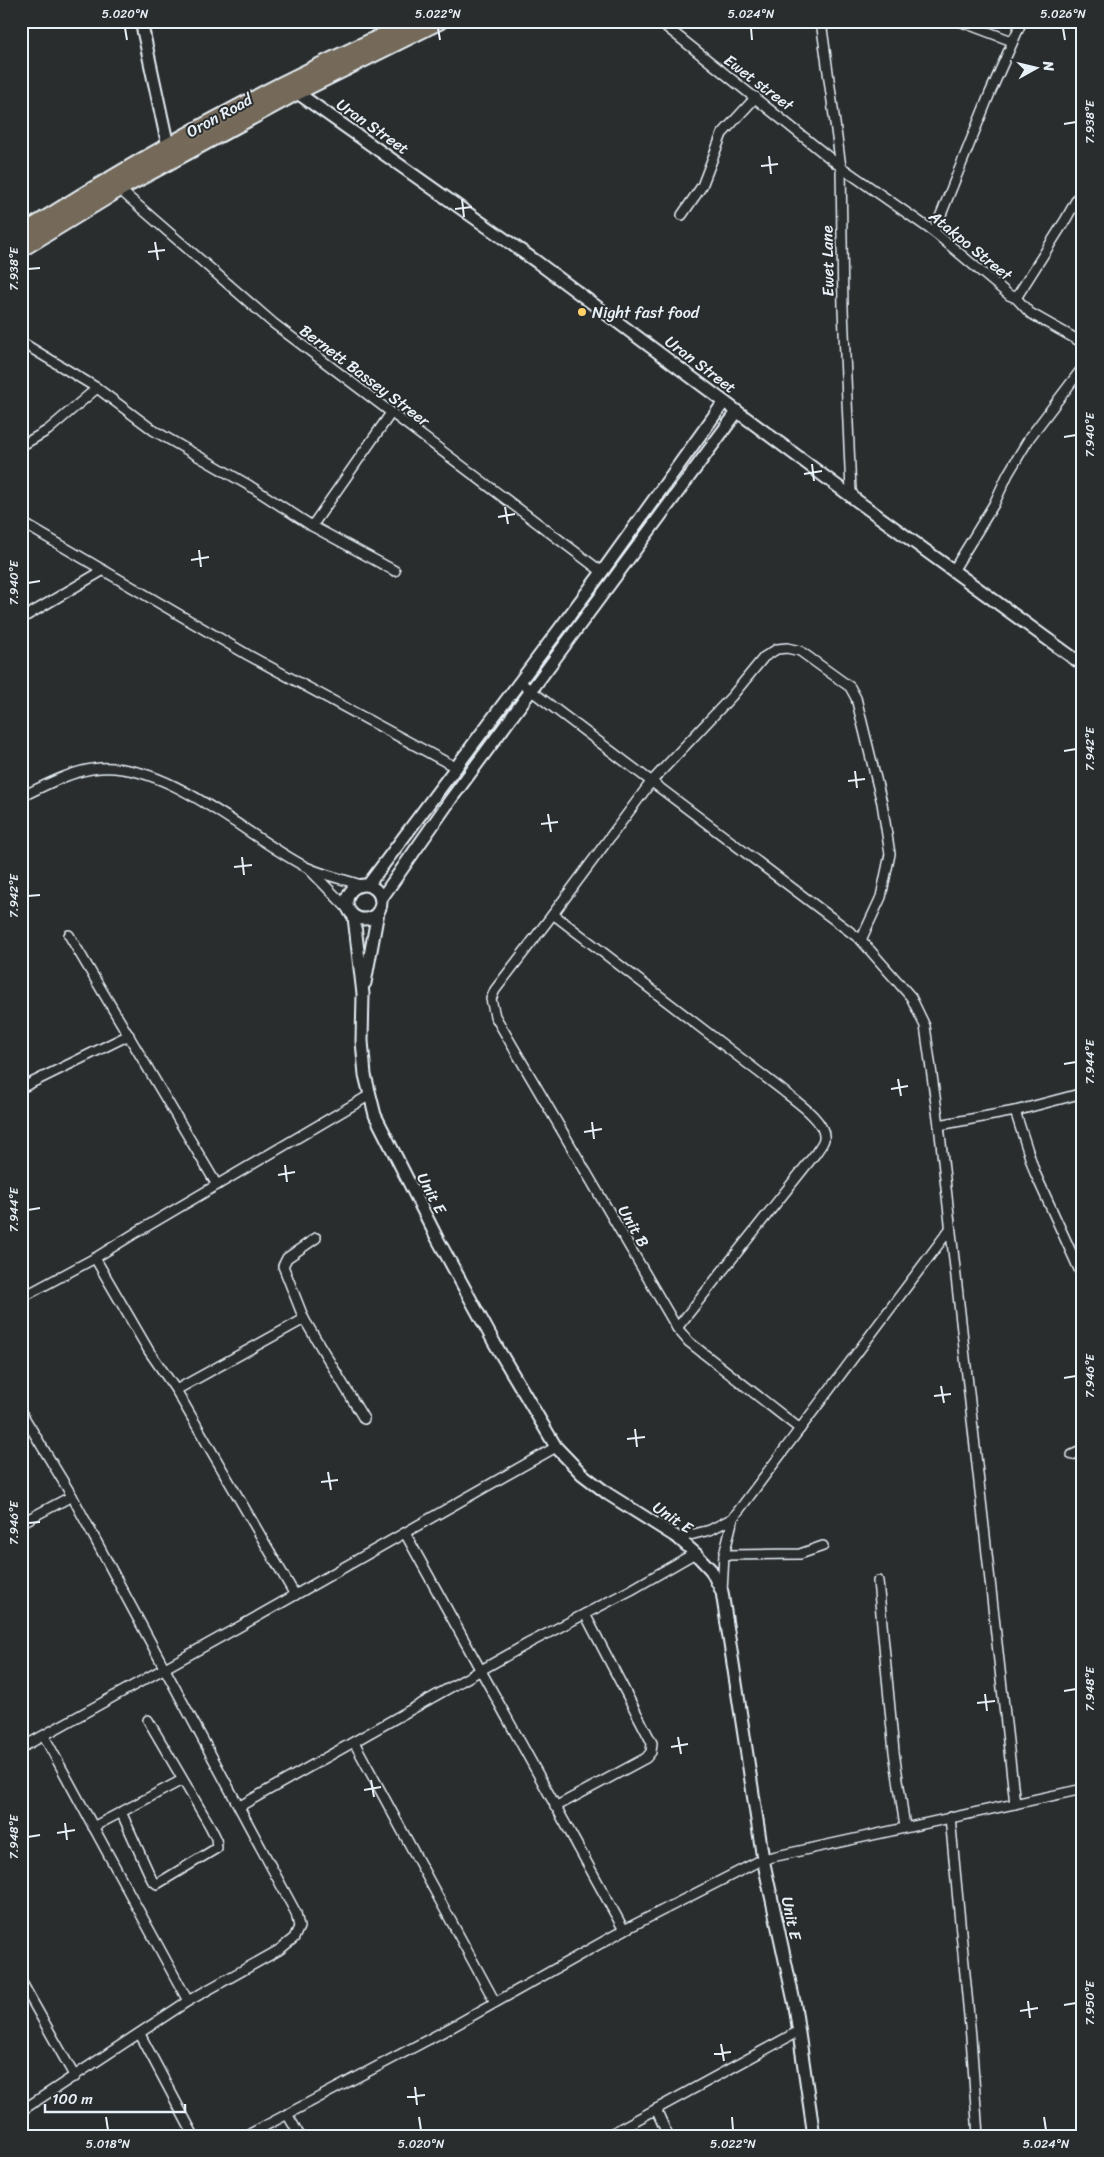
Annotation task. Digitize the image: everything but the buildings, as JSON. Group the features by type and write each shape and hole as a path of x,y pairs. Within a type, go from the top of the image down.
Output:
{"highway":[{"name":"Oron Road","path":"21,234 95,187 168,146 283,84 413,21"},
{"name":"Oron Road","path":"21,248 119,189 297,92 440,21"}],"street":[{"path":"141,21 168,146"},
{"name":"Ewet street","path":"659,21 720,72 756,97 841,167"},
{"name":"Ewet Lane","path":"821,21 841,167 843,318 851,490 856,500"},
{"path":"959,21 1012,41"},
{"path":"934,232 990,93 1022,21"},
{"name":"Uran Street","path":"283,84 537,262 856,500 1083,665"},
{"path":"682,216 702,186 722,134 756,97"},
{"name":"Atakpo Street","path":"841,167 934,232 1009,295 1016,298 1030,313 1083,343"},
{"name":"Bernett Bassey Streer","path":"119,189 273,323 602,572"},
{"path":"1016,298 1082,191"},
{"path":"21,342 98,388 154,430 250,486 312,526 395,571"},
{"path":"953,571 994,504 1008,474 1030,437 1083,367"},
{"path":"21,446 48,430 98,388"},
{"path":"363,994 351,912 347,898 350,892 364,885 457,768 602,572 724,402"},
{"path":"363,994 381,899 412,853 737,412"},
{"path":"312,526 391,413"},
{"path":"21,522 248,655 457,768"},
{"path":"21,619 102,571"},
{"path":"677,1328 816,1153 824,1139 822,1130 818,1120 782,1090 553,914 651,782 732,696 764,657 777,649 787,648 800,651 850,686 856,698 882,803 890,854 881,897 861,940"},
{"path":"521,683 861,940 911,998 925,1026 939,1126 1015,1804"},
{"path":"21,797 67,776 98,768 131,769 162,780 307,867 377,889 381,899"},
{"path":"307,867 351,912 367,919 374,917 378,912"},
{"name":"Unit B","path":"553,914 494,990 491,999 495,1016 677,1328 689,1342 800,1430"},
{"path":"69,935 217,1185"},
{"name":"Unit E","path":"363,994 362,1041 365,1075 375,1115 382,1132 495,1344 556,1447 568,1461 589,1479 678,1538 711,1570 722,1592 763,1859 798,2031 814,2136"},
{"path":"21,1088 129,1035"},
{"path":"939,1126 1015,1111 1083,1093"},
{"path":"21,1298 95,1258 370,1095"},
{"path":"1015,1111 1035,1173 1083,1278"},
{"path":"722,1592 724,1555 733,1518 950,1229"},
{"path":"316,1238 287,1258 284,1266 304,1319 364,1420"},
{"path":"95,1258 149,1351 176,1390 295,1595"},
{"path":"176,1390 304,1319"},
{"path":"21,1412 72,1496 166,1667 296,1913 300,1927 294,1938 279,1950 188,2001 21,2111"},
{"path":"21,1748 556,1447"},
{"path":"1072,1455 1083,1450"},
{"path":"21,1523 72,1496"},
{"path":"678,1538 710,1530 733,1518"},
{"path":"405,1533 479,1671 624,1930"},
{"path":"724,1555 800,1554 823,1546"},
{"path":"240,1806 479,1671 695,1553"},
{"path":"878,1581 894,1752 905,1827"},
{"path":"555,1807 646,1758 651,1752 652,1743 586,1614"},
{"path":"122,1814 152,1880 157,1884 217,1848 213,1832 148,1720"},
{"path":"44,1736 188,2001"},
{"path":"354,1742 495,2002"},
{"path":"93,1827 122,1814 182,1780"},
{"path":"246,2136 624,1930 763,1859 1083,1789"},
{"path":"950,1817 971,2037 978,2136"},
{"path":"21,1981 75,2077"},
{"path":"607,2136 798,2031"},
{"path":"140,2034 194,2136"},
{"path":"656,2109 668,2136"},
{"path":"287,2114 300,2136"}],"place":[{"name":"Night fast food","path":"582,312"}]}
